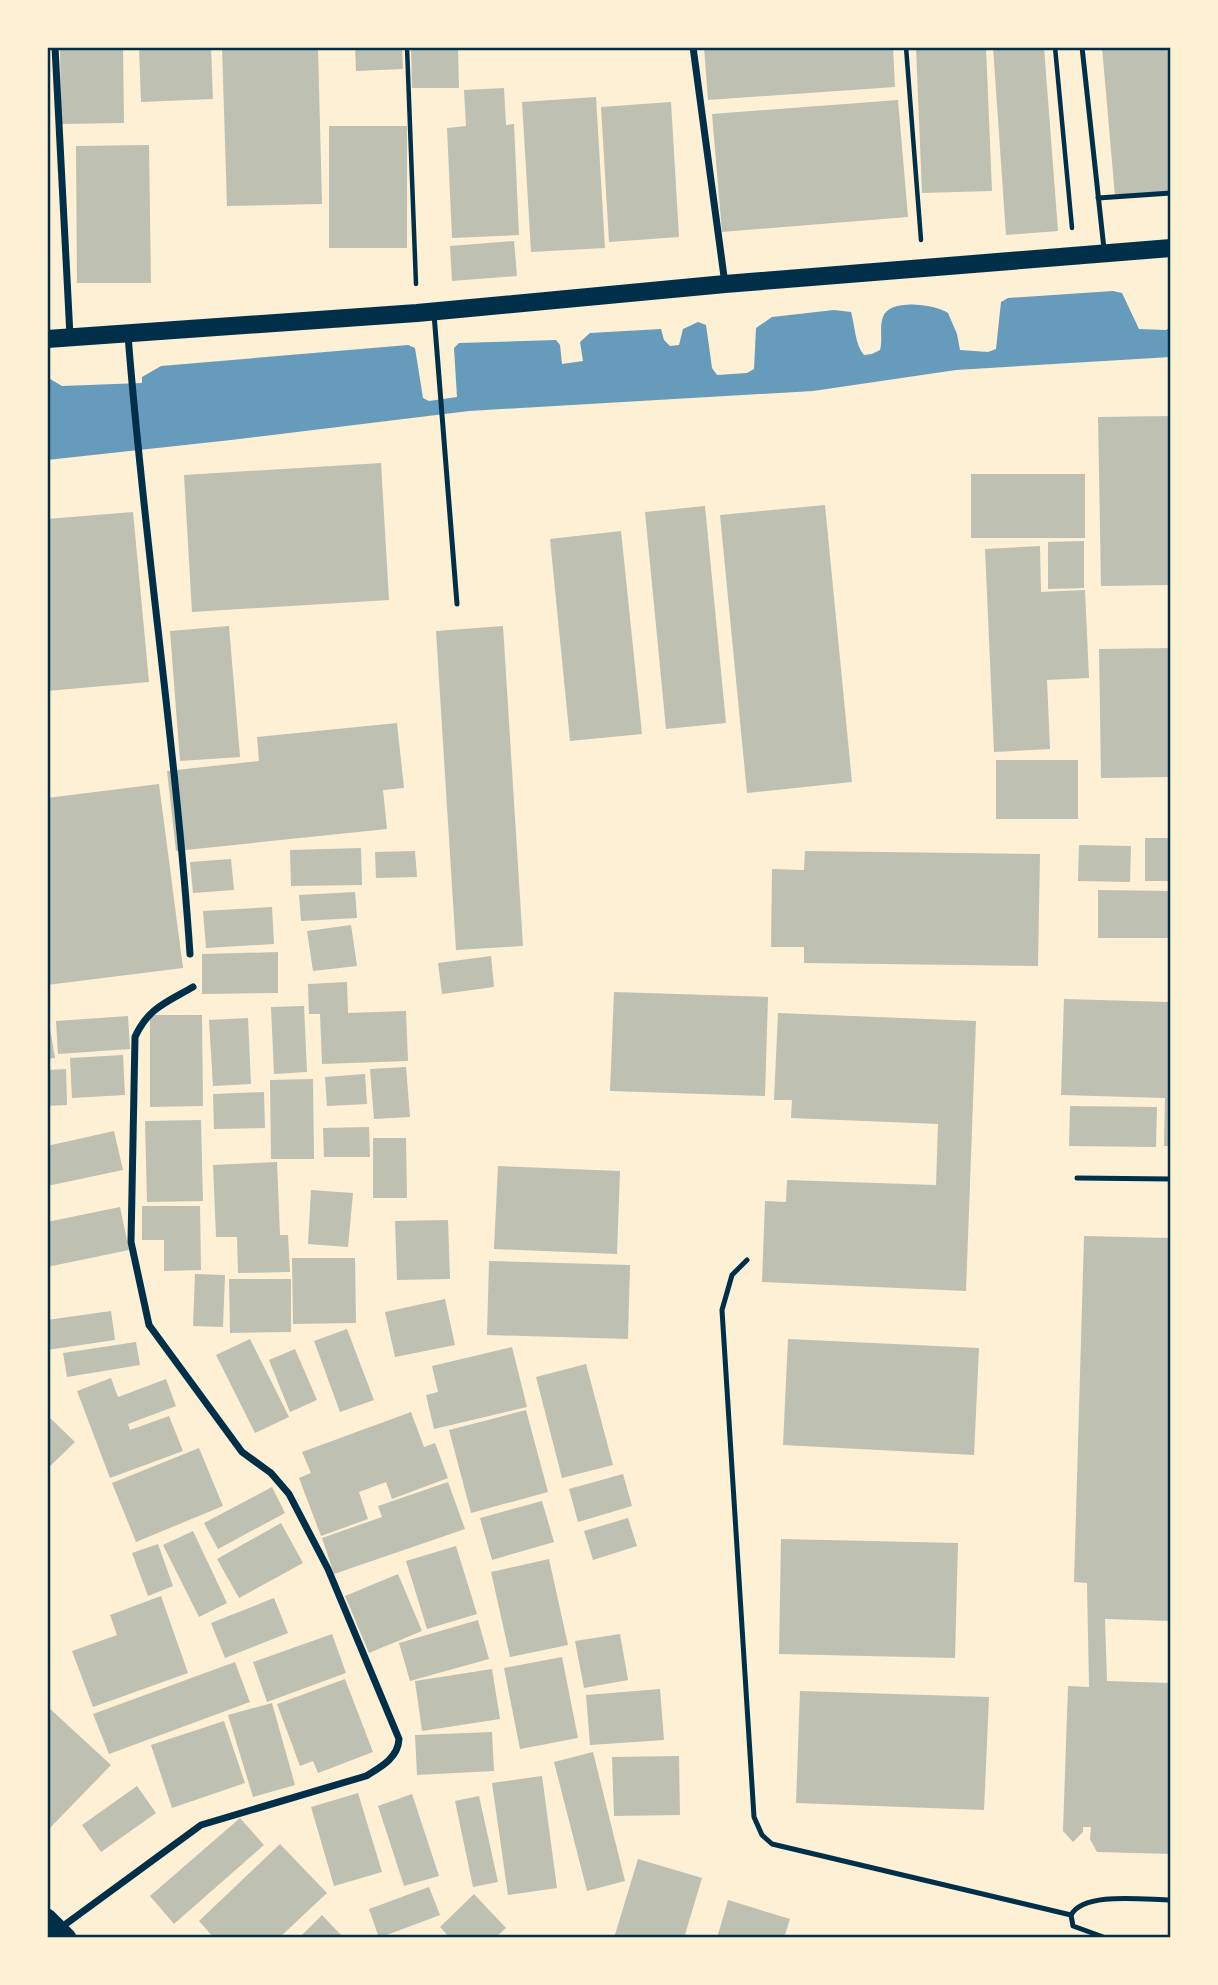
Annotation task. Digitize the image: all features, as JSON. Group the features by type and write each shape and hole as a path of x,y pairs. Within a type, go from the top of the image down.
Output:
{"main road":[{"path":"47,339 425,312 725,284 1171,248"}],"street":[{"path":"55,47 70,337"},
{"path":"693,47 725,284"},
{"path":"128,332 139,460 183,855 190,954"},
{"path":"58,1928 201,1825 366,1776 390,1760 399,1746 399,1739 328,1569 289,1494 271,1473 242,1452 149,1325 131,1242 135,1037 142,1020 149,1013 193,987"}],"lane":[{"path":"1083,47 1105,253"},
{"path":"1098,198 1171,194"},
{"path":"425,312 437,342 457,604"},
{"path":"1076,1178 1171,1179"},
{"path":"747,1259 732,1275 722,1310 754,1816 762,1835 772,1844 1071,1915"},
{"path":"1105,1938 1073,1926 1071,1915 1076,1907 1098,1900 1171,1900"}],"path":[{"path":"407,47 425,312"},
{"path":"906,47 923,269"},
{"path":"1055,47 1075,255"}],"water":[{"path":"1113,291 1122,293 1139,329 1166,330 1171,327 1171,357 956,370 813,391 469,411 47,460 47,377 62,386 142,383 142,377 161,366 408,345 415,348 423,398 429,401 457,397 454,348 459,343 556,340 560,345 562,364 583,361 580,342 590,333 661,329 664,340 670,346 679,345 683,329 698,322 706,325 712,368 717,375 747,373 754,369 756,328 772,317 834,310 851,312 857,341 864,355 880,350 882,321 887,311 903,305 923,305 948,313 960,350 988,352 996,349 1001,302 1008,298"}],"building":[{"path":"60,47 123,47 124,123 61,124"},
{"path":"139,47 211,47 213,99 141,102"},
{"path":"222,47 318,47 322,204 227,206"},
{"path":"355,47 402,47 403,69 356,71"},
{"path":"411,47 458,47 459,88 412,88"},
{"path":"704,47 893,47 895,87 708,100"},
{"path":"916,47 986,47 992,191 922,193"},
{"path":"993,47 1044,47 1058,231 1006,235"},
{"path":"1102,47 1171,47 1171,192 1115,196"},
{"path":"504,88 506,125 514,124 519,235 452,238 447,128 466,126 464,90"},
{"path":"596,97 605,248 531,252 522,102"},
{"path":"898,100 908,217 722,232 712,114"},
{"path":"671,102 679,237 609,242 601,107"},
{"path":"329,126 407,126 407,248 329,248"},
{"path":"149,145 151,283 77,283 76,146"},
{"path":"514,241 517,276 452,281 450,246"},
{"path":"1170,416 1171,585 1101,586 1098,417"},
{"path":"381,463 389,600 192,612 184,475"},
{"path":"971,474 1085,474 1085,538 971,538"},
{"path":"825,505 852,782 747,793 720,515"},
{"path":"705,506 726,723 666,729 645,512"},
{"path":"133,512 149,682 47,691 47,519"},
{"path":"621,531 642,734 570,741 550,539"},
{"path":"1084,541 1084,588 1048,589 1048,542"},
{"path":"1040,546 1041,592 1085,590 1089,678 1047,680 1050,749 994,752 985,549"},
{"path":"229,626 240,757 180,761 170,631"},
{"path":"503,626 523,946 456,950 436,631"},
{"path":"1171,648 1171,777 1101,778 1099,649"},
{"path":"397,723 404,788 383,790 387,829 176,851 167,771 259,761 257,737"},
{"path":"996,760 1078,760 1078,819 996,819"},
{"path":"159,784 183,968 47,985 47,798"},
{"path":"1145,838 1171,838 1171,881 1145,881"},
{"path":"1079,845 1131,846 1130,882 1078,881"},
{"path":"361,848 362,885 291,886 290,850"},
{"path":"415,851 417,877 376,878 375,852"},
{"path":"805,851 1040,854 1038,966 804,963 804,947 771,947 772,869 804,870"},
{"path":"231,859 234,890 193,893 190,862"},
{"path":"1098,890 1171,891 1171,938 1098,938"},
{"path":"355,892 357,918 301,921 299,895"},
{"path":"272,907 274,944 206,948 203,911"},
{"path":"351,925 357,966 313,971 307,931"},
{"path":"278,952 278,993 202,994 202,954"},
{"path":"491,956 494,987 442,994 438,963"},
{"path":"347,982 348,1013 406,1011 408,1061 322,1064 320,1014 309,1014 308,984"},
{"path":"614,992 768,997 765,1096 610,1091"},
{"path":"1064,999 1168,1002 1168,1031 1171,1031 1171,1146 1164,1146 1165,1098 1061,1095"},
{"path":"304,1006 307,1072 274,1074 271,1007"},
{"path":"47,1011 55,1058 47,1059"},
{"path":"778,1013 976,1021 966,1291 762,1282 765,1201 786,1202 787,1180 936,1185 938,1124 791,1118 792,1100 774,1100"},
{"path":"150,1015 202,1015 203,1106 150,1107"},
{"path":"128,1016 130,1049 58,1054 56,1021"},
{"path":"248,1018 251,1084 213,1086 209,1020"},
{"path":"123,1055 125,1095 72,1098 70,1058"},
{"path":"406,1067 410,1117 374,1119 370,1069"},
{"path":"66,1069 67,1105 47,1106 47,1070"},
{"path":"365,1074 367,1104 327,1106 325,1077"},
{"path":"313,1079 314,1159 271,1159 270,1080"},
{"path":"264,1092 265,1128 214,1129 213,1094"},
{"path":"1070,1106 1157,1107 1156,1147 1069,1146"},
{"path":"201,1120 203,1201 147,1202 145,1121"},
{"path":"369,1127 370,1157 324,1157 323,1128"},
{"path":"114,1131 123,1170 47,1186 47,1146"},
{"path":"373,1138 406,1138 407,1198 373,1198"},
{"path":"277,1162 280,1235 288,1235 290,1272 238,1273 237,1237 216,1237 213,1165"},
{"path":"498,1166 620,1171 617,1254 494,1249"},
{"path":"311,1190 353,1193 348,1247 308,1244"},
{"path":"142,1206 200,1206 201,1270 164,1271 164,1240 142,1240"},
{"path":"120,1207 129,1250 47,1267 47,1222"},
{"path":"448,1220 450,1279 397,1280 395,1221"},
{"path":"1084,1236 1171,1238 1171,1621 1105,1619 1107,1681 1171,1683 1171,1854 1097,1852 1090,1839 1091,1827 1083,1827 1083,1832 1073,1842 1063,1831 1068,1686 1089,1687 1087,1583 1074,1582"},
{"path":"292,1258 355,1258 356,1323 293,1324"},
{"path":"489,1261 630,1265 628,1339 487,1335"},
{"path":"195,1274 225,1275 223,1327 193,1326"},
{"path":"229,1279 291,1279 291,1332 230,1333"},
{"path":"445,1299 455,1345 395,1357 385,1312"},
{"path":"111,1311 115,1340 47,1350 47,1320"},
{"path":"347,1329 374,1400 340,1412 314,1341"},
{"path":"250,1339 289,1417 255,1433 216,1355"},
{"path":"788,1339 979,1348 974,1455 783,1445"},
{"path":"136,1342 140,1365 67,1377 63,1353"},
{"path":"512,1347 527,1407 434,1429 426,1395 438,1392 432,1366"},
{"path":"295,1349 317,1400 290,1412 269,1360"},
{"path":"586,1364 613,1465 562,1478 536,1377"},
{"path":"111,1378 118,1397 166,1379 176,1406 128,1424 130,1430 169,1416 183,1451 110,1478 77,1391"},
{"path":"526,1410 548,1492 471,1513 449,1430"},
{"path":"411,1412 424,1447 435,1443 448,1478 392,1499 386,1482 359,1492 368,1519 321,1536 299,1478 311,1473 302,1452"},
{"path":"47,1415 75,1442 47,1469"},
{"path":"199,1448 223,1506 136,1542 112,1483"},
{"path":"623,1474 632,1506 578,1522 569,1489"},
{"path":"448,1482 465,1529 334,1574 322,1538 382,1517 378,1506"},
{"path":"272,1487 285,1513 218,1549 204,1523"},
{"path":"542,1501 554,1542 492,1560 480,1518"},
{"path":"628,1518 637,1546 593,1560 584,1531"},
{"path":"281,1523 303,1563 239,1598 217,1559"},
{"path":"193,1531 227,1603 199,1617 163,1545"},
{"path":"781,1539 958,1543 955,1658 779,1654"},
{"path":"158,1544 173,1586 148,1596 132,1553"},
{"path":"456,1546 477,1614 427,1629 406,1561"},
{"path":"549,1559 568,1645 510,1657 491,1572"},
{"path":"398,1574 422,1631 369,1653 345,1596"},
{"path":"161,1596 188,1673 93,1707 72,1651 117,1635 110,1615"},
{"path":"274,1598 288,1633 225,1658 211,1623"},
{"path":"478,1620 489,1659 410,1681 399,1643"},
{"path":"332,1634 346,1673 267,1702 253,1662"},
{"path":"620,1634 628,1680 584,1688 575,1641"},
{"path":"562,1657 578,1738 520,1749 504,1668"},
{"path":"235,1662 250,1702 109,1754 93,1714"},
{"path":"492,1669 500,1719 422,1731 415,1681"},
{"path":"345,1679 373,1752 318,1773 313,1761 300,1766 277,1704"},
{"path":"660,1689 664,1740 590,1745 586,1695"},
{"path":"800,1691 989,1697 984,1810 796,1803"},
{"path":"272,1703 295,1785 253,1797 228,1715"},
{"path":"47,1706 111,1765 47,1831"},
{"path":"224,1721 245,1783 172,1808 151,1745"},
{"path":"492,1732 494,1771 417,1775 415,1735"},
{"path":"593,1752 625,1881 587,1891 554,1762"},
{"path":"679,1756 680,1815 614,1816 612,1757"},
{"path":"542,1776 557,1888 508,1895 492,1783"},
{"path":"137,1786 156,1813 101,1852 82,1825"},
{"path":"358,1793 382,1872 334,1886 311,1807"},
{"path":"412,1794 439,1876 404,1886 378,1806"},
{"path":"479,1796 498,1882 473,1887 455,1801"},
{"path":"240,1818 264,1845 174,1924 150,1896"},
{"path":"280,1844 327,1893 279,1938 214,1938 199,1921"},
{"path":"638,1859 702,1878 684,1938 614,1938"},
{"path":"429,1887 440,1915 379,1938 369,1909"},
{"path":"474,1894 506,1928 495,1938 450,1938 440,1927"},
{"path":"728,1900 790,1919 784,1938 717,1938"},
{"path":"322,1915 344,1938 299,1938"}]}
